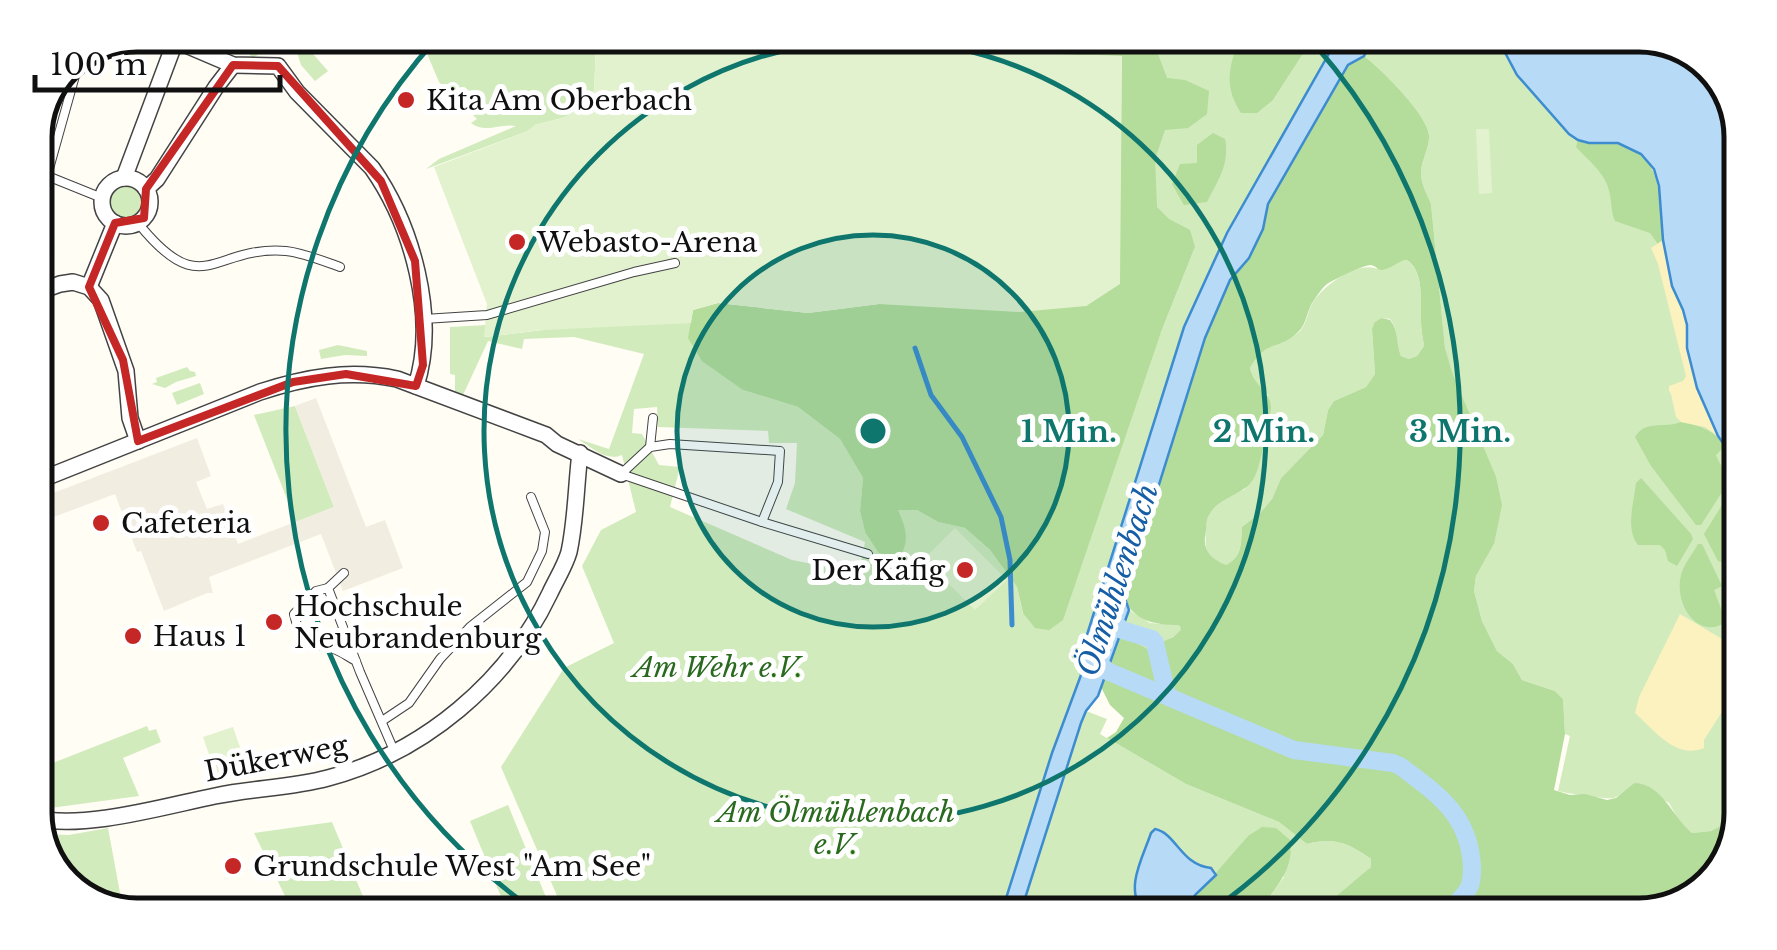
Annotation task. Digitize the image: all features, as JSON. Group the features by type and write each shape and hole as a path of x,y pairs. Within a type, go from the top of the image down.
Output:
{"street":[{"path":"124,178 171,52"},
{"path":"206,52 233,65 278,66 297,92 381,181 415,261 424,319 422,365 416,386"},
{"path":"146,190 233,65"},
{"path":"124,178 136,181 146,190 148,211 138,222 115,224 105,213 102,198 110,184 124,178"},
{"path":"89,286 115,224"},
{"path":"53,287 73,282 89,286 101,300 123,360 130,418 138,441"},
{"path":"53,475 293,382 346,374 380,375 416,386 546,435 621,474"},
{"name":"Dükerweg","path":"54,822 101,818 333,776 395,753 466,704 510,657 542,610 568,555 580,453"}],"lane":[{"path":"53,155 73,82"},
{"path":"53,178 102,198"},
{"path":"138,222 161,250 187,265 213,265 254,254 287,251 340,267"},
{"path":"424,319 487,314 675,263"},
{"path":"650,447 653,418"},
{"path":"762,522 778,482 780,451 670,444 650,447 621,474 762,522 868,554"},
{"path":"382,721 409,703 440,659 470,627 528,582 542,551 544,532 532,497"},
{"path":"344,573 328,588 316,591 294,614 298,633 315,646 338,650 356,661"},
{"path":"328,588 395,753"}],"highlighted area":[{"path":"233,65 278,66 381,181 415,261 423,365 416,386 346,374 293,382 138,441 123,360 89,287 115,223 144,218 146,189"}],"green space":[{"path":"297,52 311,52 328,71 315,81 301,65"},
{"path":"426,52 596,52 594,91 566,117 535,125 426,169 439,159 516,126 482,128 471,123 477,119 439,82"},
{"path":"596,52 1122,56 1120,284 1086,306 1020,312 879,304 808,313 718,303 693,310 691,323 543,330 484,337 487,304 434,167 535,125 566,117 594,91"},
{"path":"951,52 1159,52 1167,78 1185,80 1209,91 1207,114 1188,128 1165,130 1155,159 1157,207 1190,230 1195,247 1161,332 1063,620 1049,630 1035,628 1023,613 1017,587 990,550 965,528 938,522 917,510 898,510 906,532 901,555 879,553 865,532 860,511 863,478 840,439 798,407 743,390 702,361 688,338 693,310 718,303 808,313 879,304 1086,306 1119,284 1122,56"},
{"path":"1125,52 1294,52 1273,100 1304,52 1330,52 1227,233 1184,327 1080,657 1081,675 1006,898 558,898 501,767 564,668 614,643 582,566 601,530 636,512 622,455 604,455 578,439 609,449 644,354 574,337 524,339 522,349 488,341 463,395 455,391 455,375 450,374 450,327 486,325 485,337 543,330 662,280 743,390 798,407 840,439 863,478 860,511 865,532 897,510 917,510 938,522 965,528 990,550 1017,587 1023,614 1161,332 1195,247 1086,318","holes":["657,407 658,427 768,431 769,443 797,443 795,483 786,509 865,542 859,573 792,560 670,507 680,467 659,465 642,434 632,433 634,409"]},
{"path":"1235,52 1304,52 1273,100 1257,113 1241,113 1232,95"},
{"path":"1366,52 1505,52 1517,75 1641,154 1724,422 1724,813 1723,825 1711,831 1692,833 1681,824 1669,803 1634,783 1614,798 1558,791 1570,736 1565,734 1563,699 1555,691 1522,680 1513,664 1497,651 1482,621 1474,591 1476,576 1494,544 1445,348 1431,204 1421,177 1428,145 1427,126 1412,104 1364,56"},
{"path":"1364,56 1421,116 1429,135 1421,177 1431,204 1445,348 1496,477 1502,505 1494,544 1476,576 1474,591 1482,621 1497,651 1513,664 1522,680 1555,691 1563,699 1565,734 1554,790 1607,800 1616,798 1634,783 1644,785 1660,795 1692,833 1711,831 1723,825 1716,850 1704,869 1687,883 1662,895 1640,898 1334,898 1371,867 1371,859 1341,843 1307,844 1279,822 1186,784 1107,738 1124,718 1110,705 1101,687 1119,637 1148,649 1181,630 1177,625 1138,616 1124,596 1205,338 1230,280 1249,258 1263,229 1268,204 1349,65","holes":["1407,260 1417,272 1424,346 1417,356 1401,356 1390,320 1382,318 1375,322 1375,374 1366,387 1334,401 1323,435 1281,478 1261,512 1242,527 1235,558 1226,565 1217,561 1206,547 1208,518 1219,504 1251,483 1269,422 1270,402 1250,368 1256,358 1299,331 1312,303 1330,282 1368,265 1383,270"]},
{"path":"1476,129 1489,129 1492,193 1479,194"},
{"path":"1213,133 1225,139 1222,172 1207,202 1184,205 1172,184 1180,164 1197,163 1197,145"},
{"path":"1578,140 1617,142 1644,156 1660,195 1663,240 1658,244 1650,233 1615,221 1605,181 1576,147"},
{"path":"126,184 139,189 144,202 139,215 126,220 113,215 108,202 113,189"},
{"path":"1407,260 1419,280 1424,346 1417,356 1401,356 1393,323 1382,318 1372,329 1375,374 1366,387 1334,401 1323,435 1281,478 1261,512 1242,527 1240,550 1235,558 1225,566 1212,559 1206,551 1208,518 1219,503 1245,489 1268,395 1253,381 1250,368 1257,356 1300,331 1313,302 1344,275 1363,268 1380,270"},
{"path":"338,345 367,351 367,356 321,359 319,350"},
{"path":"187,367 196,376 165,388 152,384 157,382 156,378"},
{"path":"200,383 204,394 177,405 172,393"},
{"path":"295,406 334,507 296,522 254,415"},
{"path":"1675,424 1706,429 1724,445 1716,455 1724,470 1724,489 1701,525 1696,525 1651,466 1635,437 1650,426"},
{"path":"1641,478 1691,534 1693,539 1677,566 1668,561 1660,545 1638,545 1634,538 1631,515 1636,483"},
{"path":"1724,502 1724,563 1718,561 1704,534"},
{"name":"Der Käfig","path":"955,528 1007,580 975,610 924,559"},
{"path":"1698,544 1702,544 1722,586 1714,590 1724,623 1705,627 1689,615 1680,594 1687,562"},
{"path":"1129,610 1150,623 1177,625 1182,630 1157,645 1143,648 1119,637"},
{"path":"1086,711 1107,719 1100,734 1186,784 1279,822 1307,844 1333,841 1371,859 1371,867 1336,898 1269,898 1284,877 1248,836 1216,875 1191,859 1161,829 1151,833 1139,864 1136,898 1025,898"},
{"path":"147,726 149,731 156,729 161,742 123,758 139,796 53,808 53,763"},
{"path":"233,727 246,765 216,775 203,737"},
{"path":"508,805 546,898 502,898 470,821"},
{"path":"332,822 364,898 286,898 254,833"},
{"path":"1262,827 1276,828 1290,840 1285,874 1268,898 1194,898 1248,836"},
{"path":"108,828 120,896 81,877 67,860 56,835"}],"sand":[{"path":"1663,240 1672,286 1687,325 1687,348 1697,388 1718,436 1676,417 1669,386 1686,376 1651,248"},
{"path":"1680,614 1724,640 1724,709 1704,740 1704,748 1684,750 1666,741 1635,713"}],"shaded area":[{"path":"316,398 366,527 385,520 403,568 343,591 321,534 209,577 213,593 164,611 115,494 53,517 53,493 197,438 211,476 196,482 207,509 223,504 238,544 334,507 295,406"}],"water":[{"name":"Ölmühlenbach","path":"1330,52 1366,52 1348,65 1268,204 1263,229 1249,258 1230,280 1205,338 1124,596 1129,610 1098,696 1081,723 1025,898 1006,898 1081,675 1080,657 1184,327 1227,233"},
{"path":"1505,52 1640,52 1677,61 1696,73 1710,90 1720,110 1724,131 1724,445 1697,388 1687,348 1687,325 1672,286 1654,169 1641,154 1618,143 1589,143 1569,134 1517,75"},
{"path":"1155,829 1162,832 1193,861 1211,868 1216,875 1193,898 1137,898 1137,873"}],"waterway":[{"path":"915,348 931,395 962,437 1001,517 1010,560 1012,625"},
{"name":"Ölmühlenbach","path":"1109,617 1122,630 1152,639 1171,698"},
{"name":"Ölmühlenbach","path":"1095,659 1107,671 1294,750 1400,766 1450,808 1465,834 1472,868 1471,883 1461,898"}],"place":[{"name":"Kita Am Oberbach","path":"406,100"},
{"name":"Webasto-Arena","path":"517,242"},
{"name":"Cafeteria","path":"101,523"},
{"name":"Der Käfig","path":"965,570"},
{"name":"Hochschule Neubrandenburg","path":"274,622"},
{"name":"Haus 1","path":"133,636"},
{"name":"Grundschule West \"Am See\"","path":"233,866"}],"park label":[{"name":"Am Wehr e.V.","path":"718,667"},
{"name":"Am Ölmühlenbach e.V.","path":"836,828"}]}
